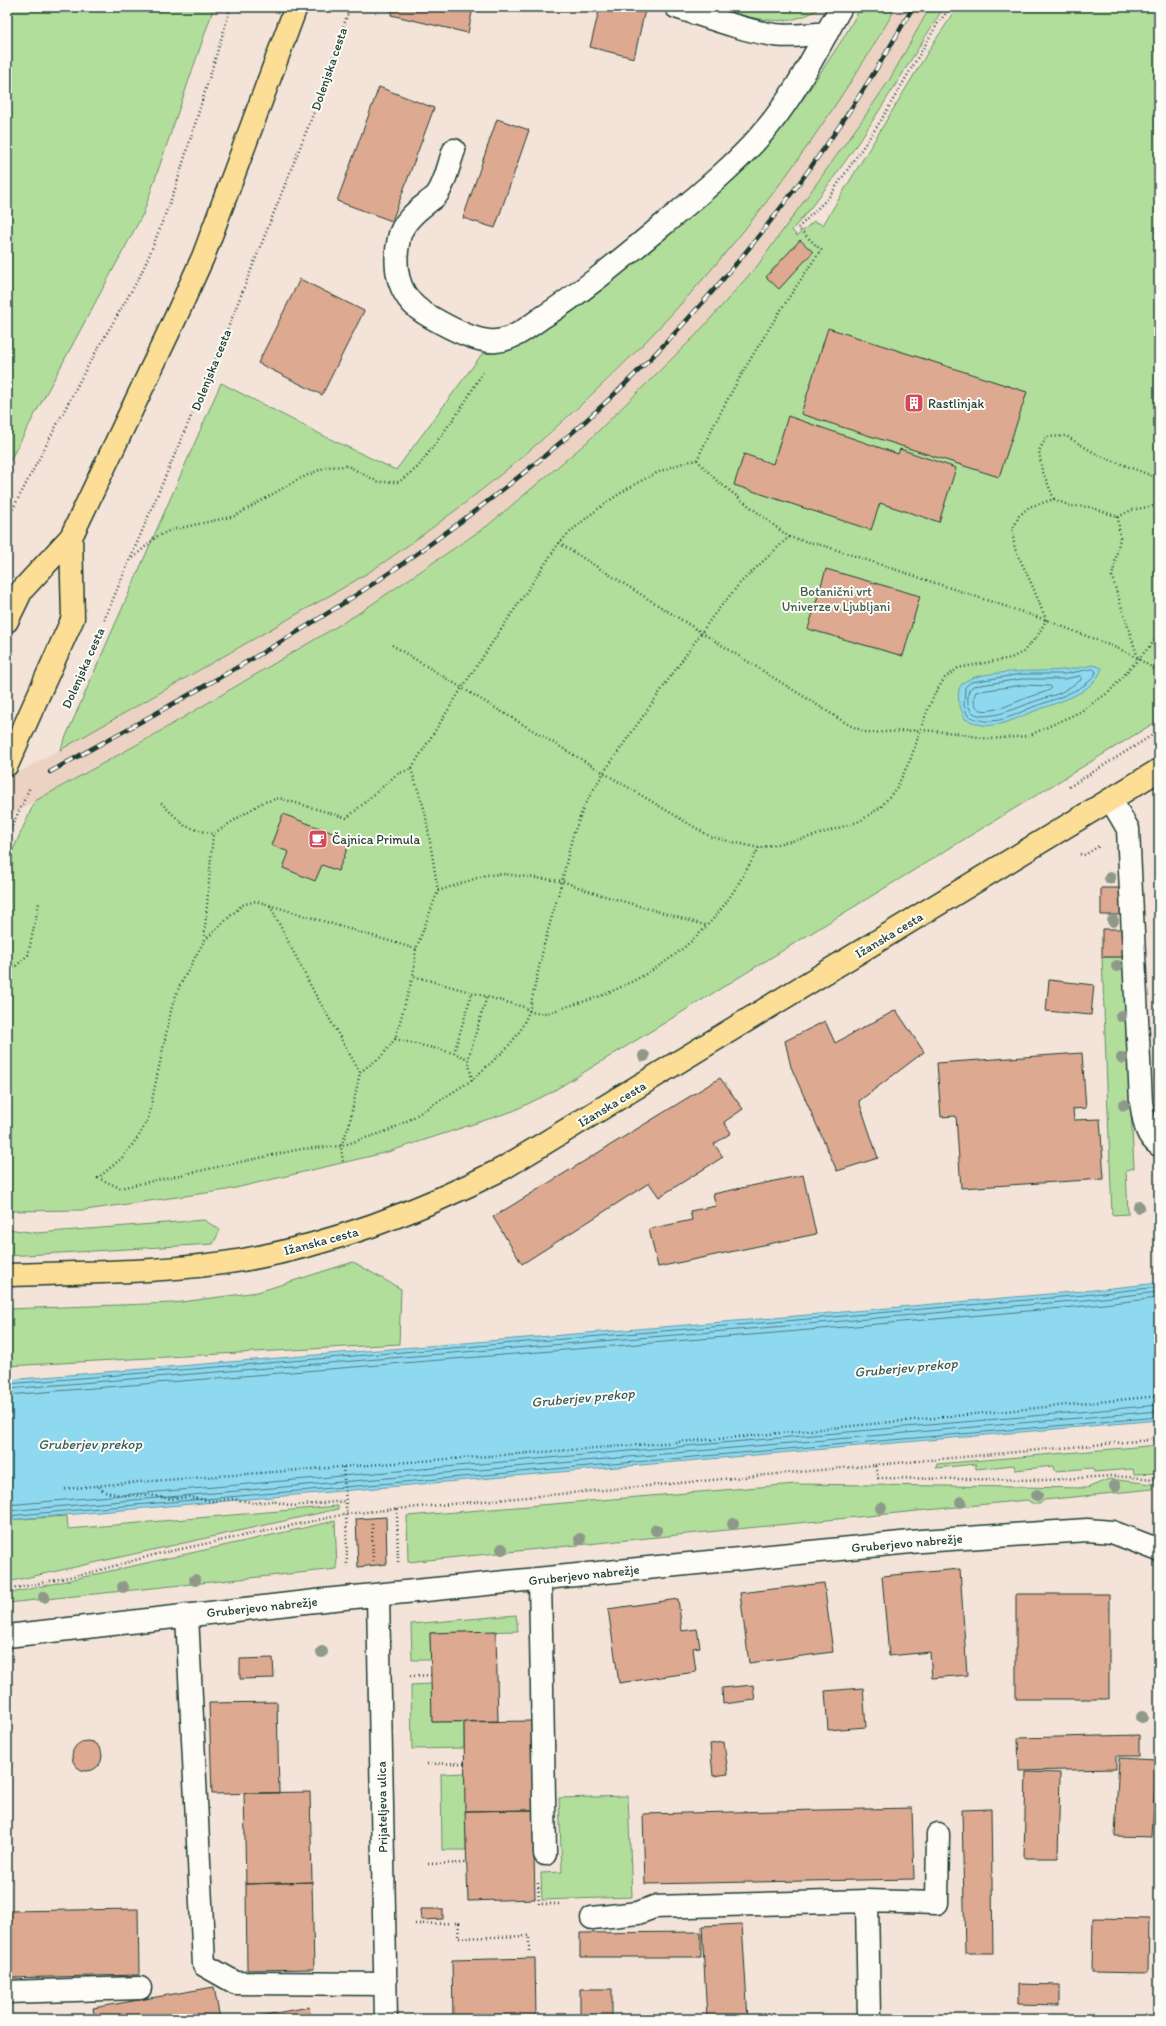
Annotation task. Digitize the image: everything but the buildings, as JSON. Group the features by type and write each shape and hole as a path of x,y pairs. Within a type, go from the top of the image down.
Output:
{"main road":[{"path":"7,621 15,595 71,536 203,257 296,7"},
{"path":"7,765 73,618 71,536"},
{"name":"Ižanska cesta","path":"7,1275 160,1268 243,1260 357,1232 415,1211 502,1169 1159,770"}],"street":[{"path":"676,7 737,26 774,35 803,36 827,33"},
{"path":"454,150 438,194 416,211 406,222 399,237 396,262 398,282 406,298 422,313 445,325 473,336 495,342 508,339 560,306 613,267 698,196 760,136 795,91 841,7"},
{"path":"1111,800 1128,829 1141,1102 1145,1127 1158,1150"},
{"name":"Gruberjevo nabrežje","path":"7,1636 378,1595 921,1541 1087,1530 1112,1532 1159,1550"},
{"path":"540,1579 545,1854"},
{"name":"Prijateljeva ulica","path":"378,1595 386,2019"},
{"path":"187,1615 204,1965 236,1983 385,1984"},
{"path":"592,1918 638,1913 654,1907 868,1901 937,1903 938,1834"},
{"path":"868,1901 869,2019"},
{"path":"7,1992 140,1988"}],"path":[{"path":"7,520 86,369 139,278 149,256 175,189 231,7"},
{"name":"Dolenjska cesta","path":"103,622 132,559 216,358 316,107 350,7"},
{"path":"697,460 718,414 772,321 821,250 798,228 829,197 880,122 938,23 951,7"},
{"path":"132,559 156,537 171,530 235,516 297,480 326,467 348,466 378,482 399,482 418,467 462,407 489,361 495,342"},
{"path":"1054,500 1042,470 1039,451 1046,437 1066,436 1098,455 1155,477 1159,482"},
{"path":"697,460 716,480 789,537 828,547 1046,620 1129,653 1159,672"},
{"path":"161,803 185,826 213,834 261,803 279,798 347,818 397,774 411,769 462,688 559,543 593,512 659,472 680,463 697,460"},
{"path":"392,645 711,836 759,848 814,836 860,821 881,807 896,787 911,758 922,730 926,714 935,693 945,678 958,668 1011,658 1023,652 1038,636 1046,620 1015,548 1012,531 1019,516 1029,508 1054,500 1070,506 1090,507 1118,518"},
{"path":"1118,518 1131,510 1151,505 1159,505"},
{"path":"1118,518 1120,538 1112,576 1138,658"},
{"path":"416,949 256,902 242,905 204,941 179,987 172,1006 148,1119 139,1136 122,1158 98,1178 120,1188 301,1149 342,1146 390,1130 406,1121 472,1080 507,1048 520,1031 529,1012 544,945 562,881 572,838 585,804 604,772 701,634 742,582 789,537"},
{"path":"559,543 701,634 849,725 868,733 922,730 955,733 989,739 1028,736 1080,712 1109,692 1159,636"},
{"path":"1062,791 1159,731"},
{"path":"360,1072 380,1057 395,1039 413,976 416,949 438,891 425,811 411,769"},
{"path":"7,837 16,816"},
{"path":"204,941 213,834"},
{"path":"413,976 524,1007 529,1012 538,1014 584,1002 612,992 645,975 681,950 708,926 725,905 759,848"},
{"path":"438,891 486,875 503,874 562,881 591,892 708,926"},
{"path":"7,974 28,955 39,903"},
{"path":"270,906 314,992 360,1072 349,1126 342,1146 343,1163"},
{"path":"454,1053 472,992"},
{"path":"472,1080 468,1059 487,996"},
{"path":"395,1039 454,1053 468,1059"},
{"path":"65,1489 718,1439 1159,1396"},
{"path":"7,1590 93,1572 157,1554 346,1514 397,1508 1159,1439"},
{"path":"875,1464 878,1478 1046,1480 1110,1476 1159,1479"},
{"path":"343,1467 346,1501 347,1573"},
{"path":"99,1487 105,1492 127,1496 150,1495 171,1499 189,1497 211,1501 233,1499 255,1503 272,1501 293,1506 346,1501"},
{"path":"397,1508 398,1568"},
{"path":"372,1524 373,1570"},
{"path":"405,1676 431,1676"},
{"path":"427,1764 464,1763"},
{"path":"545,1854 538,1873 539,1904 579,1904 592,1918"},
{"path":"428,1864 467,1863"},
{"path":"410,1924 459,1923 458,1938 529,1936 529,1953"}],"shaded area":[{"path":"896,7 930,7 890,79 832,164 758,265 696,335 586,443 487,526 356,615 147,739 7,817 7,779 189,677 398,553 485,488 559,427 610,379 717,262 804,151 879,40"}],"green space":[{"path":"7,7 214,7 143,214 7,466"},
{"path":"711,7 821,7 802,17 772,20 726,12"},
{"path":"861,7 896,7 856,74 785,177 738,238 688,296 635,352 580,406 522,457 462,505 371,571 60,750 221,383 324,436 396,470 482,354 501,352 518,347 567,315 650,251 712,196 758,149 803,99 844,37"},
{"name":"Botanični vrt Univerze v Ljubljani","path":"930,7 944,7 853,150 814,204 792,230 797,236 814,221 823,225 934,42 958,7 1159,7 1159,720 550,1093 513,1111 388,1152 227,1190 85,1210 7,1211 7,863 35,801 147,739 356,615 487,526 586,443 696,335 758,265 890,79"},
{"path":"1102,957 1123,957 1134,1168 1126,1170 1128,1214 1112,1215"},
{"path":"204,1220 220,1230 213,1244 7,1256 7,1229 37,1233"},
{"path":"353,1262 401,1289 399,1344 7,1366 7,1309 174,1303 258,1292"},
{"path":"1159,1445 1159,1473 1134,1474 1133,1469 1094,1472 1093,1468 1055,1471 1054,1466 1015,1470 1014,1465 976,1469 976,1464 936,1468 937,1464"},
{"path":"1109,1479 1153,1484 1153,1489 1044,1500 1040,1504 1034,1504 1027,1500 408,1562 407,1516 796,1484 1087,1488"},
{"path":"338,1506 338,1509 7,1582 7,1520 67,1516 68,1529"},
{"path":"335,1521 337,1569 7,1603 7,1594"},
{"path":"516,1615 518,1631 430,1633 431,1660 412,1660 411,1624"},
{"path":"432,1684 432,1722 464,1722 464,1748 412,1749 411,1685"},
{"path":"465,1773 466,1850 442,1850 441,1774"},
{"path":"628,1796 632,1897 542,1900 541,1873 562,1872 559,1798"}],"water":[{"path":"1093,665 1102,668 1098,677 1083,691 1074,696 1005,723 987,725 972,722 965,719 960,706 958,697 960,688 962,684 969,679 1010,672 1063,670"},
{"name":"Gruberjev prekop","path":"1159,1283 1159,1420 7,1520 7,1380 773,1318"}],"railway":[{"path":"50,772 245,663 341,605 471,514 581,425 630,379 676,332 764,230 805,176 843,121 913,7"}],"place":[{"name":"Rastlinjak","path":"914,403"},
{"name":"Čajnica Primula","path":"318,839"}]}
